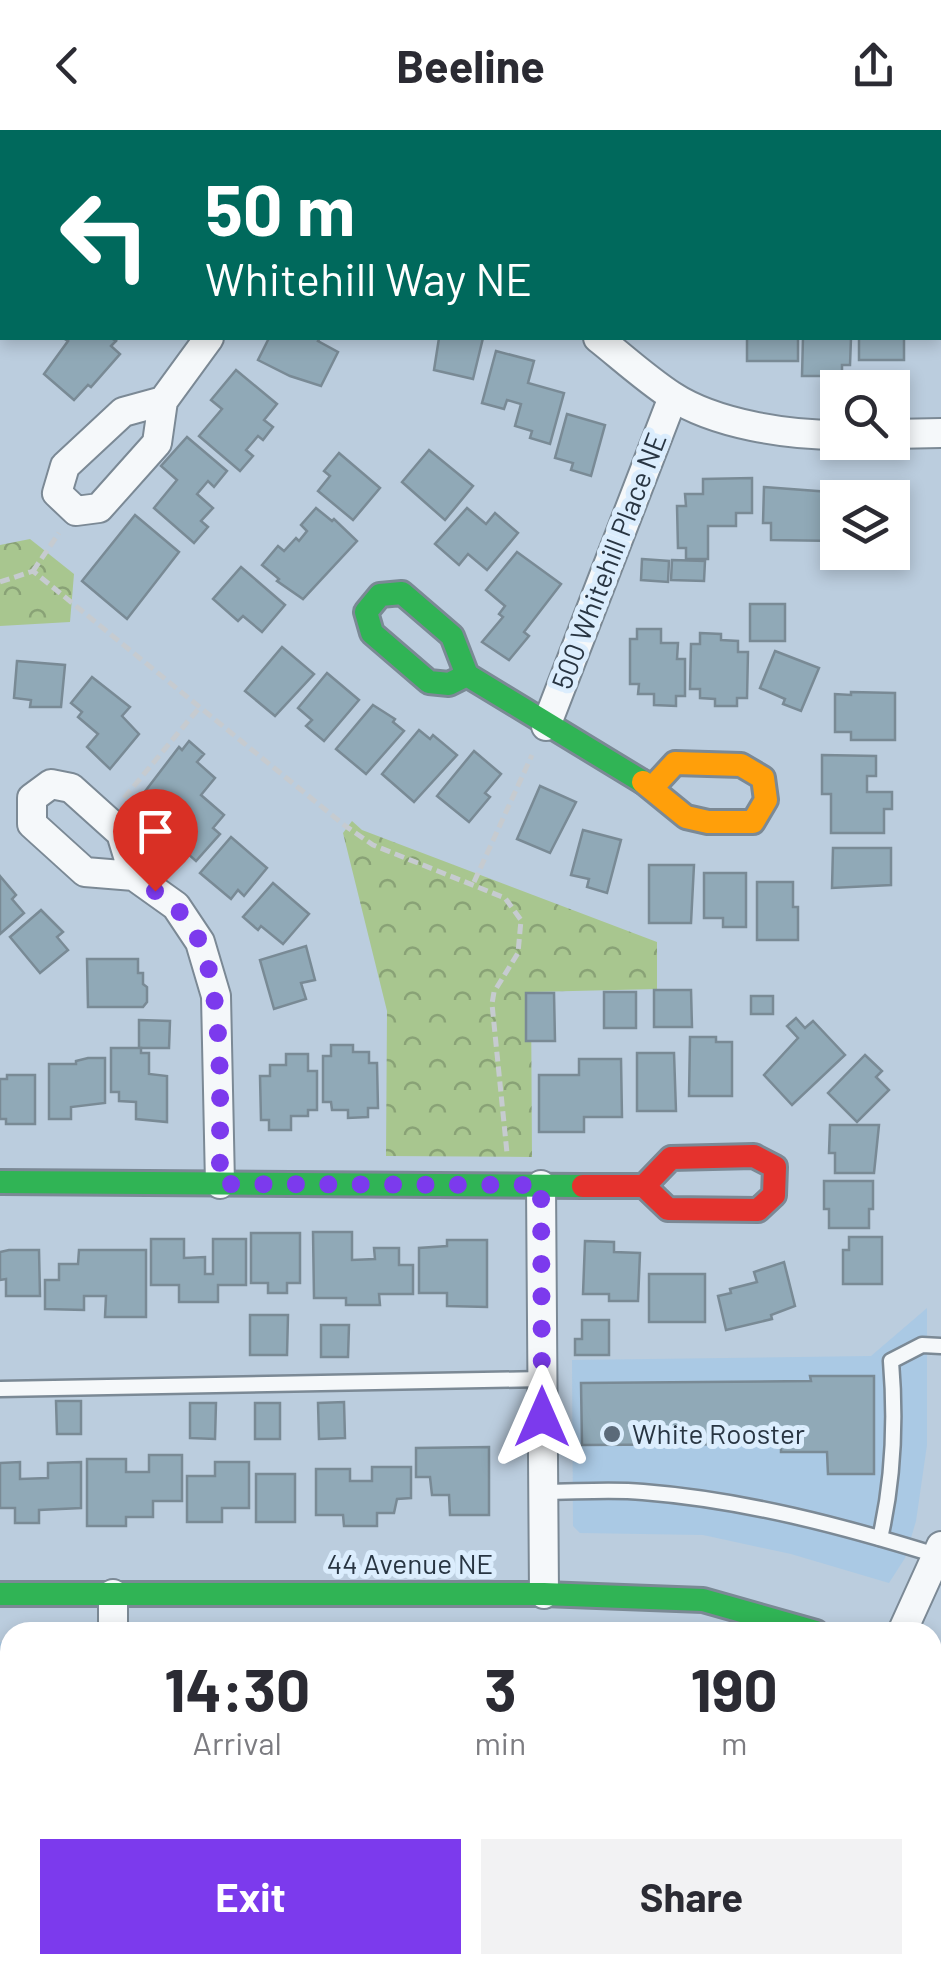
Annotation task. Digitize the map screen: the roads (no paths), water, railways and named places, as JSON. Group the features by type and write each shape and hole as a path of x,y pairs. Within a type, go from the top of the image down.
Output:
{"street":[{"path":"163,401 123,412 64,466 57,493 76,511 100,508 157,444 163,401 208,340"},
{"path":"601,340 673,396 714,417 820,435"},
{"name":"500 Whitehill Place NE","path":"546,726 673,396"},
{"path":"910,434 941,433"},
{"path":"402,593 455,636 464,654 467,674 449,684 429,682 372,633 366,612 380,595 402,593"},
{"name":"500 Whitehill Place NE","path":"467,674 652,788 671,810 691,822 753,822 766,800 764,778 741,765 675,763 652,788"},
{"path":"134,876 176,906 200,942 216,996 220,1184"},
{"path":"0,1182 644,1186 668,1209 758,1210 774,1196 775,1167 754,1156 672,1158 644,1186"},
{"path":"541,1185 544,1594"},
{"path":"907,1622 940,1551"},
{"name":"44 Avenue NE","path":"0,1594 544,1594 703,1600 781,1622"},
{"path":"112,1594 113,1622"}],"lane":[{"path":"880,1538 889,1498 896,1421 891,1362 922,1345 941,1346"},
{"path":"0,1388 542,1379"},
{"path":"542,1492 640,1491 711,1500 940,1551"}],"place":[{"name":"White Rooster","path":"612,1434"}]}
